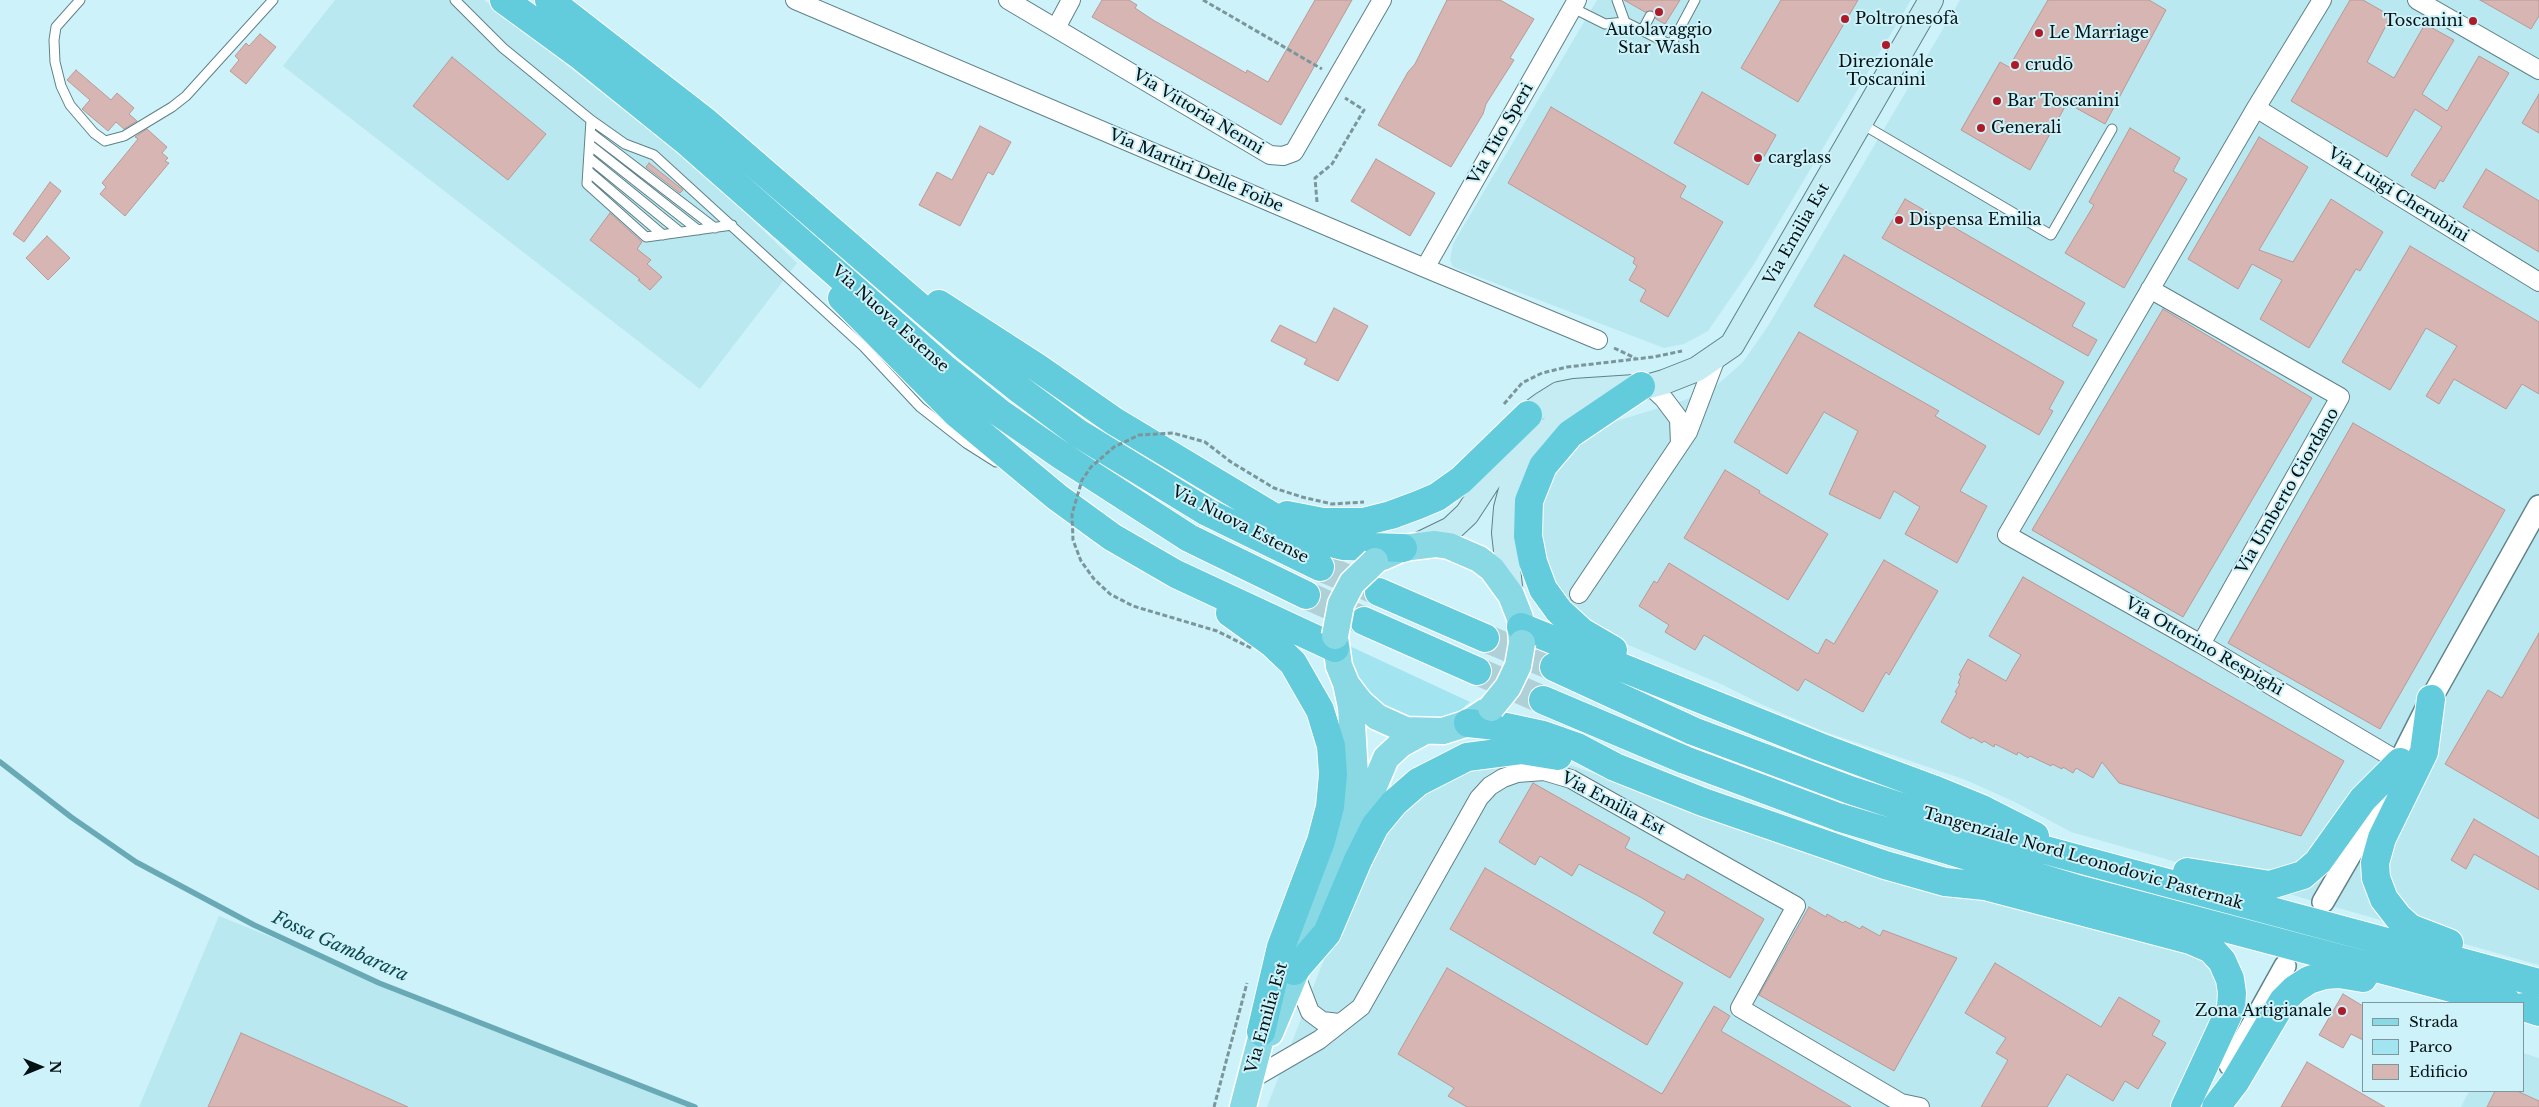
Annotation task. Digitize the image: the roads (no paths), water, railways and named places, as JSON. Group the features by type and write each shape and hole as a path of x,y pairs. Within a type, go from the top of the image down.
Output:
{"highway":[{"name":"Via Nuova Estense","path":"504,0 582,57 749,194 945,369 1000,413 1062,456 1189,538 1306,595"},
{"name":"Via Nuova Estense","path":"549,0 699,116 965,346 1078,433 1208,512 1320,567"},
{"path":"767,173 930,299 1038,368 1114,422 1290,527 1325,543 1343,546 1410,546"},
{"path":"749,194 847,304 956,413 1057,497 1112,537 1176,574 1273,644 1293,663 1320,710 1331,746 1333,774 1330,807 1321,841 1281,947 1261,1032"},
{"path":"1646,386 1570,434 1543,466 1529,501 1528,536 1533,562 1543,589 1559,611 1582,632 1618,653 1820,747"},
{"path":"1252,503 1299,519 1323,522 1363,522 1391,516 1448,490 1490,454 1528,415"},
{"path":"1176,574 1335,642"},
{"path":"1378,592 1486,638"},
{"path":"1364,621 1477,671"},
{"path":"1521,635 1982,809 2074,858 2159,867 2253,883 2270,884 2289,880 2303,875 2318,862 2363,799 2400,762"},
{"name":"Tangenziale Nord Leonodovic Pasternak","path":"1554,667 1693,731 1841,786 1970,830 2539,983"},
{"path":"2431,699 2424,752 2382,838 2375,863 2379,888 2389,907 2410,928 2539,977"},
{"name":"Tangenziale Nord Leonodovic Pasternak","path":"1543,700 1685,760 1838,817 2074,888 2504,1002"},
{"path":"1468,723 1506,727 1543,735 1577,747 1616,767 1703,802 1894,868 1945,882 1985,886 2190,940 2211,949 2222,961 2230,978 2231,1008 2185,1107"},
{"path":"1294,971 1327,933 1358,860 1375,826 1394,803 1418,782 1467,756 1501,751 1522,750 1616,767"},
{"path":"1818,841 1931,868 2074,888"},
{"path":"2216,1107 2235,1082 2283,1001 2295,989 2309,980 2339,974 2482,1002"},
{"path":"2524,1008 2539,1012"}],"main road":[{"name":"Via Emilia Est","path":"1346,683 1360,702 1377,717 1395,726 1423,732 1442,731 1468,723 1491,708 1508,687 1518,666 1521,635 1511,595 1504,533 1506,508 1513,482 1525,459 1543,435 1562,419 1590,405 1646,386 1682,377 1716,358 1732,345 1742,331 1931,0"},
{"name":"Via Emilia Est","path":"1247,1094 1261,1032 1285,956 1348,807 1355,775 1354,735 1346,683 1339,666 1335,642 1339,611 1348,590 1375,560 1451,529 1467,514 1498,468 1528,415 1543,404 1566,392 1594,388 1646,386"},
{"name":"Via Emilia Est","path":"1410,546 1442,545 1468,553 1492,569 1511,595"},
{"name":"Via Emilia Est","path":"1247,1094 1294,971 1386,758 1401,744 1423,732"}],"street":[{"name":"Via Martiri Delle Foibe","path":"795,0 1598,340"},
{"name":"Via Vittoria Nenni","path":"1008,0 1270,155 1283,156 1294,152 1382,0"},
{"path":"1056,28 1071,0"},
{"path":"2150,288 2322,0"},
{"path":"2417,0 2539,70"},
{"name":"Via Tito Speri","path":"1425,268 1575,4"},
{"name":"Via Luigi Cherubini","path":"2256,108 2539,282"},
{"name":"Via Ottorino Respighi","path":"2150,288 2007,535 2200,644 2400,762"},
{"name":"Via Umberto Giordano","path":"2150,288 2340,397 2200,644"},
{"name":"Via Emilia Est","path":"1579,594 1680,445 1695,416 1716,358"},
{"path":"1646,386 1664,399 1679,418 1680,445"},
{"path":"2323,902 2368,826 2431,699 2539,506"},
{"name":"Via Emilia Est","path":"1339,1023 1361,1007 1479,798 1490,786 1503,778 1530,771 1557,774 1571,779 1796,906 1740,1008 1901,1103 1920,1107"},
{"path":"2203,1107 2220,1082 2286,966"},
{"path":"1294,971 1310,1012 1322,1021 1339,1023"},
{"path":"1247,1094 1339,1023"}],"lane":[{"path":"80,0 56,27 54,40 55,62 61,86 70,105 94,133 105,141 124,136 172,107 186,96 273,0"},
{"path":"455,0 503,48 592,120 625,144 654,155 864,347 920,407 966,443 1011,472 1057,497"},
{"path":"1617,0 1625,22"},
{"path":"1575,4 1605,24 1625,22 1671,45 1695,0"},
{"path":"1642,30 1650,16"},
{"path":"592,120 588,171 663,235 732,225"},
{"path":"1860,123 2051,235 2112,128"},
{"path":"591,133 714,228"},
{"path":"590,146 698,230"},
{"path":"589,158 680,232"}],"waterway":[{"name":"Fossa Gambarara","path":"0,762 71,817 136,862 254,925 379,983 695,1107"}],"tunnel":[{"path":"1320,567 1375,590"},
{"path":"1306,595 1362,620"},
{"path":"1485,638 1554,667"},
{"path":"1477,671 1543,700"}],"place":[{"name":"Autolavaggio Star Wash","path":"1659,12"},
{"name":"Poltronesofà","path":"1845,19"},
{"name":"Toscanini","path":"2473,21"},
{"name":"Le Marriage","path":"2039,33"},
{"name":"Direzionale Toscanini","path":"1886,45"},
{"name":"crudō","path":"2015,65"},
{"name":"Bar Toscanini","path":"1997,101"},
{"name":"Generali","path":"1981,128"},
{"name":"carglass","path":"1758,158"},
{"name":"Dispensa Emilia","path":"1899,220"},
{"name":"Zona Artigianale","path":"2342,1011"}]}
